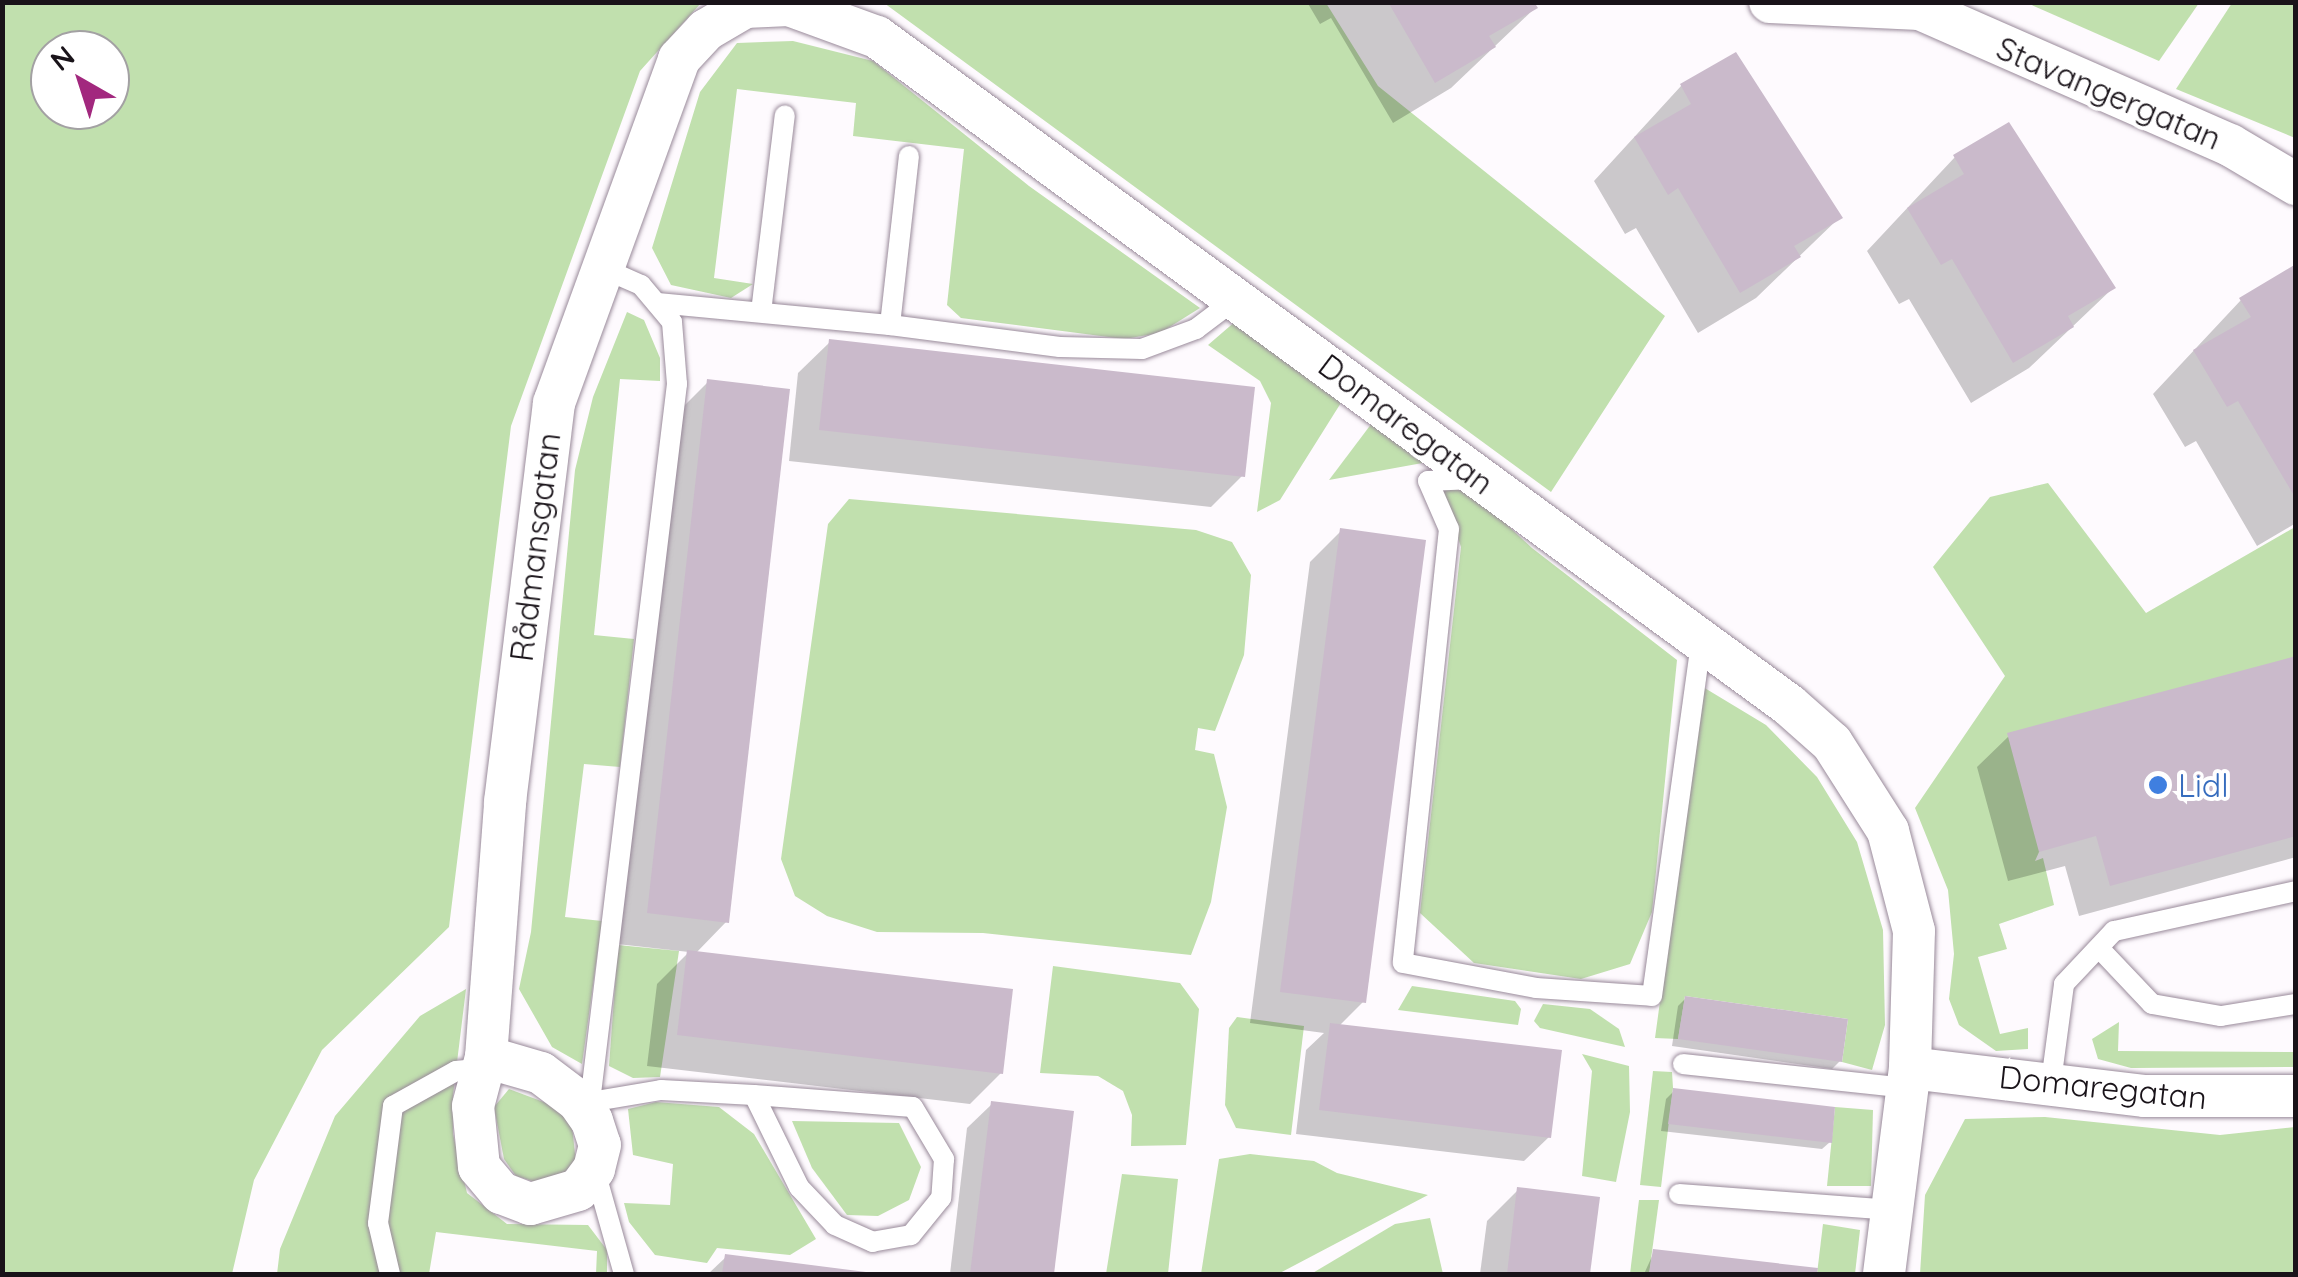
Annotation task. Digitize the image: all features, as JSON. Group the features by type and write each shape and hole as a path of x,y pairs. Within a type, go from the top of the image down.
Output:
{"street":[{"name":"Stavangergatan","path":"1770,2 1917,6 2215,138 2296,184"},
{"name":"Domaregatan","path":"680,58 706,30 745,7 789,6 835,18 877,37 1237,298 1702,642 1832,743 1888,831 1914,931 1909,1078 1884,1274"},
{"name":"Rådmansgatan","path":"594,1169 578,1190 556,1202 530,1204 501,1193 479,1167 473,1106 485,1063 489,967 539,492 554,403 600,267 680,58"},
{"path":"485,1063 541,1072 578,1101 600,1145 594,1169"},
{"name":"Domaregatan","path":"1909,1078 2051,1082 2145,1096 2296,1096"}],"lane":[{"path":"761,312 785,115"},
{"path":"890,325 909,156"},
{"path":"600,267 641,285 672,322 677,384 590,1102 661,1090 754,1095 912,1106 944,1159 941,1198 911,1235 874,1242 835,1225 799,1187 754,1095"},
{"path":"656,303 890,325 1060,348 1142,350 1196,330 1237,298"},
{"path":"1480,478 1428,480 1449,529 1403,963 1536,988 1652,996 1702,642"},
{"path":"2051,1082 2064,984 2114,931 2296,891"},
{"path":"2099,948 2152,1004 2220,1016 2296,1004"},
{"path":"390,1274 378,1223 393,1106 456,1071 485,1063"},
{"path":"1683,1064 1909,1078"},
{"path":"594,1169 624,1274"},
{"path":"1679,1194 1892,1210"}],"green space":[{"path":"2,3 701,3 640,71 511,426 449,927 322,1050 254,1180 232,1274 3,1274"},
{"path":"884,3 1326,3 1378,86 1665,316 1551,492"},
{"path":"2027,3 2199,3 2159,61"},
{"path":"2232,3 2295,3 2295,138 2176,89"},
{"path":"793,41 873,61 1029,186 1200,308 1160,333 1124,339 961,318 947,305 964,149 853,136 856,103 737,89 714,278 753,284 731,298 671,285 652,248 700,92 737,43"},
{"path":"627,312 644,320 660,358 660,381 620,379 594,635 634,639 620,767 584,764 565,917 602,921 582,1064 552,1047 519,989 531,932 575,470 593,397"},
{"path":"1237,320 1344,398 1280,500 1257,512 1271,403 1260,381 1208,345"},
{"path":"1375,419 1428,462 1329,480"},
{"path":"1461,482 1532,548 1677,660 1652,912 1630,964 1581,979 1474,963 1420,913 1461,547 1442,489"},
{"path":"2048,483 2146,613 2295,527 2295,656 2039,852 2035,861 2043,858 2054,905 1999,924 2007,949 1978,957 2000,1034 2028,1028 2028,1049 1996,1051 1959,1025 1949,999 1954,954 1948,890 1915,808 2005,676 1933,567 1990,497"},
{"path":"849,499 1196,530 1232,542 1251,575 1244,655 1215,731 1198,728 1195,750 1214,754 1227,807 1211,902 1191,955 983,933 877,932 827,916 795,896 781,859 828,524"},
{"path":"1703,687 1766,725 1817,777 1857,842 1883,930 1885,1025 1872,1070 1842,1062 1848,1019 1685,996 1678,1039 1655,1038"},
{"path":"618,945 679,951 660,1077 633,1078 609,1066"},
{"path":"1053,966 1180,983 1199,1009 1186,1145 1131,1146 1132,1115 1123,1091 1098,1076 1040,1073"},
{"path":"1412,986 1515,1001 1521,1009 1518,1025 1398,1010"},
{"path":"466,989 453,1095 453,1134 467,1193 507,1224 588,1225 607,1250 607,1274 596,1274 597,1251 436,1232 429,1274 277,1274 280,1249 335,1116 420,1016"},
{"path":"1543,1004 1590,1009 1619,1029 1625,1047 1540,1028 1534,1021"},
{"path":"1237,1017 1304,1026 1291,1135 1236,1128 1225,1105 1229,1028"},
{"path":"2119,1022 2118,1051 2295,1052 2295,1067 2131,1068 2098,1059 2092,1039"},
{"path":"1582,1054 1629,1066 1630,1112 1616,1182 1582,1176 1592,1071"},
{"path":"1653,1071 1672,1072 1661,1187 1640,1185"},
{"path":"509,1089 557,1107 572,1126 576,1163 561,1179 539,1183 516,1176 504,1159 494,1107"},
{"path":"656,1102 719,1107 754,1134 816,1239 790,1255 717,1248 707,1263 655,1255 629,1222 624,1203 670,1205 673,1164 633,1155 628,1109"},
{"path":"1835,1107 1873,1110 1871,1186 1827,1186"},
{"path":"2045,1117 2220,1135 2295,1127 2295,1274 1920,1274 1925,1195 1965,1119"},
{"path":"792,1121 899,1123 921,1167 909,1200 878,1216 847,1215 812,1168"},
{"path":"1250,1154 1314,1161 1337,1173 1428,1195 1278,1274 1201,1274 1219,1159"},
{"path":"1122,1174 1178,1179 1168,1274 1106,1274"},
{"path":"1639,1200 1659,1200 1649,1274 1630,1274"},
{"path":"1430,1218 1443,1274 1311,1274 1395,1224"},
{"path":"1823,1224 1860,1230 1855,1274 1817,1274"}],"building":[{"path":"1388,2 1534,2 1538,8 1489,36 1496,47 1435,83"},
{"path":"1736,52 1843,218 1794,246 1801,257 1740,293 1678,188 1668,195 1634,137 1691,104 1680,84"},
{"path":"2009,122 2116,288 2068,316 2074,327 2013,363 1952,259 1941,265 1907,208 1964,174 1953,155"},
{"path":"2296,264 2296,499 2238,401 2227,407 2193,350 2251,317 2239,298"},
{"path":"829,339 1255,387 1245,477 819,430"},
{"path":"707,379 790,389 729,923 647,913"},
{"path":"1340,528 1426,540 1366,1003 1280,992"},
{"name":"Lidl","path":"2296,656 2296,836 2110,886 2096,836 2039,852 2007,733"},
{"path":"687,950 1013,989 1003,1074 677,1035"},
{"path":"1685,996 1848,1019 1842,1062 1678,1039"},
{"path":"1330,1023 1562,1050 1551,1138 1319,1110"},
{"path":"1673,1088 1835,1107 1832,1143 1668,1124"},
{"path":"991,1101 1074,1111 1054,1274 970,1274"},
{"path":"1517,1187 1600,1197 1590,1274 1507,1274"},
{"path":"1653,1249 1818,1268 1817,1274 1649,1274"},
{"path":"725,1254 866,1272 866,1274 722,1274"}],"place":[{"name":"Lidl","path":"2158,785"}]}
